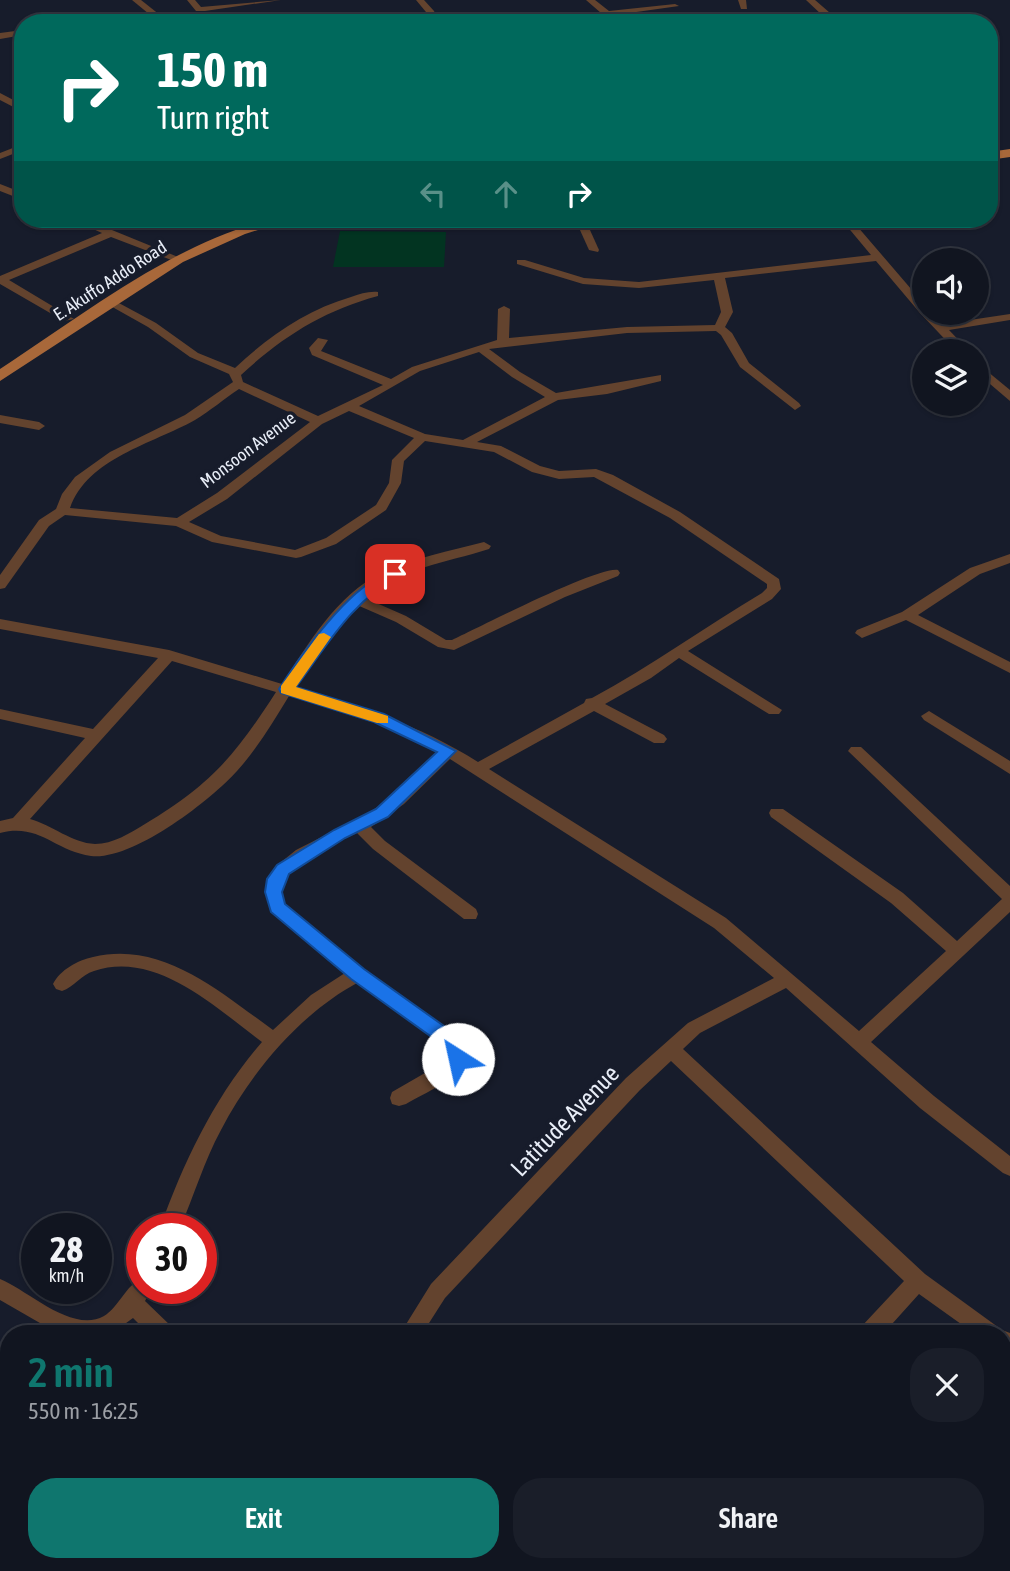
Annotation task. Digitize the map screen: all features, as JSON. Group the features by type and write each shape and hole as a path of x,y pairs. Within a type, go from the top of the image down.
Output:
{"main road":[{"name":"E. Akuffo Addo Road","path":"0,363 172,256 223,228"},
{"name":"E. Akuffo Addo Road","path":"0,376 113,304 172,256 252,228"}],"street":[{"path":"135,0 154,14"},
{"path":"191,0 199,9 228,2 277,0"},
{"path":"420,0 431,14"},
{"path":"590,0 607,14 675,6"},
{"path":"810,0 825,14"},
{"path":"98,228 172,256"},
{"path":"584,228 594,250"},
{"path":"854,228 912,296"},
{"path":"0,280 111,233"},
{"path":"521,262 583,281 614,285 679,283 880,257"},
{"path":"719,277 727,312 719,328"},
{"path":"0,280 68,319"},
{"path":"62,510 64,500 94,467 191,417 237,379 285,330 346,300 374,294"},
{"name":"Monsoon Avenue","path":"113,304 152,325 194,355 318,421 222,496 179,522"},
{"path":"503,342 504,309"},
{"path":"942,328 1010,317"},
{"path":"939,325 952,339"},
{"path":"318,421 416,369 481,347 503,342 627,330 719,328 726,333 744,365 794,405"},
{"path":"322,340 315,348 316,353 392,384"},
{"path":"481,347 488,357 520,374 543,393 555,397"},
{"path":"989,377 1010,397"},
{"path":"466,443 555,397 607,390 657,378"},
{"path":"348,407 422,437 497,449 548,472 596,473 676,515 704,537 774,582 774,589 767,596 694,640 646,675 591,703 479,768"},
{"path":"0,419 39,426"},
{"path":"0,585 44,523 62,510 179,522 217,539 296,554 340,536 380,507 395,482 398,460 422,437"},
{"path":"0,827 19,821 33,823 75,846 96,850 121,844 158,824 209,788 236,763 287,689 355,599 374,583 395,574 484,547"},
{"path":"862,633 907,615 975,571 1010,558"},
{"path":"355,599 401,619 443,644 454,645 560,594 613,573"},
{"path":"907,615 1010,668"},
{"path":"0,624 169,655 379,718 449,751 720,923 981,1147 1010,1167"},
{"path":"680,652 774,710"},
{"path":"19,821 169,655"},
{"path":"591,703 659,739"},
{"path":"0,714 96,736"},
{"path":"929,716 1010,768"},
{"path":"399,1098 451,1068 458,1059 452,1041 358,974 277,907 273,892 276,879 283,869 340,834 360,826 401,797 449,751"},
{"path":"856,751 1010,896"},
{"path":"777,813 897,898 957,951"},
{"path":"360,826 379,845 470,914"},
{"path":"859,1042 1010,902"},
{"path":"62,984 86,966 106,960 146,961 180,977 274,1040"},
{"path":"176,1213 214,1122 274,1040 335,984 358,974"},
{"name":"Latitude Avenue","path":"416,1325 448,1280 633,1084 694,1028 788,979"},
{"path":"671,1049 918,1281 980,1325"},
{"path":"876,1325 918,1281"},
{"path":"0,1290 62,1325"},
{"path":"108,1325 129,1304"},
{"path":"143,1304 158,1325"}],"green space":[{"path":"340,231 446,232 444,267 333,267"}],"slow traffic":[{"path":"324,637 287,689 382,719"}],"route":[{"path":"395,574 374,583 355,599 287,689 379,718 449,751 382,813 340,834 283,869 276,879 273,892 277,907 358,974 452,1041 458,1059"}]}
